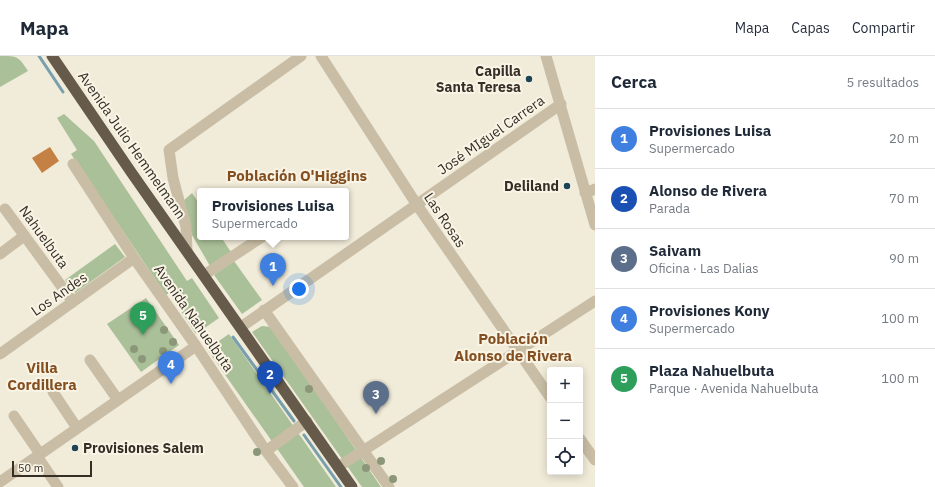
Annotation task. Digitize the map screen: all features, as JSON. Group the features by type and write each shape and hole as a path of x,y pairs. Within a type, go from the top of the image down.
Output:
{"highway":[{"name":"Avenida Julio Hemmelmann","path":"52,56 131,172 352,487"}],"street":[{"path":"187,251 186,228 173,178 169,150 301,56"},
{"name":"Las Rosas","path":"321,56 417,205 547,393"},
{"path":"546,56 590,191 595,225"},
{"name":"José MIguel Carrera","path":"240,327 561,104"},
{"name":"Avenida Nahuelbuta","path":"73,164 134,258 196,346 266,451 293,487"},
{"name":"Nahuelbuta","path":"5,209 73,302"},
{"path":"0,254 24,236"},
{"path":"204,275 257,240"},
{"name":"Los Andes","path":"0,354 134,258"},
{"path":"338,466 595,301"},
{"path":"264,310 389,487"},
{"path":"0,482 196,346"},
{"path":"90,360 118,400"},
{"path":"53,392 77,428"},
{"path":"14,416 58,487"},
{"path":"266,451 307,421"},
{"path":"583,443 595,460"}],"green space":[{"path":"0,56 11,56 17,58 22,62 28,71 0,87"},
{"path":"64,114 94,141 187,281 192,278 219,318 196,334 169,293 166,295 71,154 77,150 57,118"},
{"path":"192,193 197,200 197,240 223,240 231,252 210,266 192,235 183,201"},
{"path":"115,244 125,257 75,293 65,280"},
{"path":"234,261 262,300 242,314 214,275"},
{"path":"146,298 179,345 141,372 107,324"},
{"path":"262,326 272,327 275,331 381,487 362,487 252,332"},
{"path":"229,334 336,487 304,487 207,349"}],"building":[{"path":"50,147 59,161 42,173 32,158"}],"waterway":[{"path":"39,56 63,92"},
{"path":"233,337 294,421"},
{"path":"304,435 341,487"}],"place":[{"name":"Capilla Santa Teresa","path":"529,79"},
{"name":"Deliland","path":"567,186"},
{"name":"Provisiones Luisa","path":"273,286"},
{"name":"Plaza Nahuelbuta","path":"143,335"},
{"name":"Provisiones Kony","path":"171,384"},
{"name":"Alonso de Rivera","path":"270,394"},
{"name":"Saivam","path":"376,414"},
{"name":"Provisiones Salem","path":"75,448"}],"district":[{"name":"Población O'Higgins","path":"297,175"},
{"name":"Población Alonso de Rivera","path":"513,346"},
{"name":"Villa Cordillera","path":"42,376"}]}
